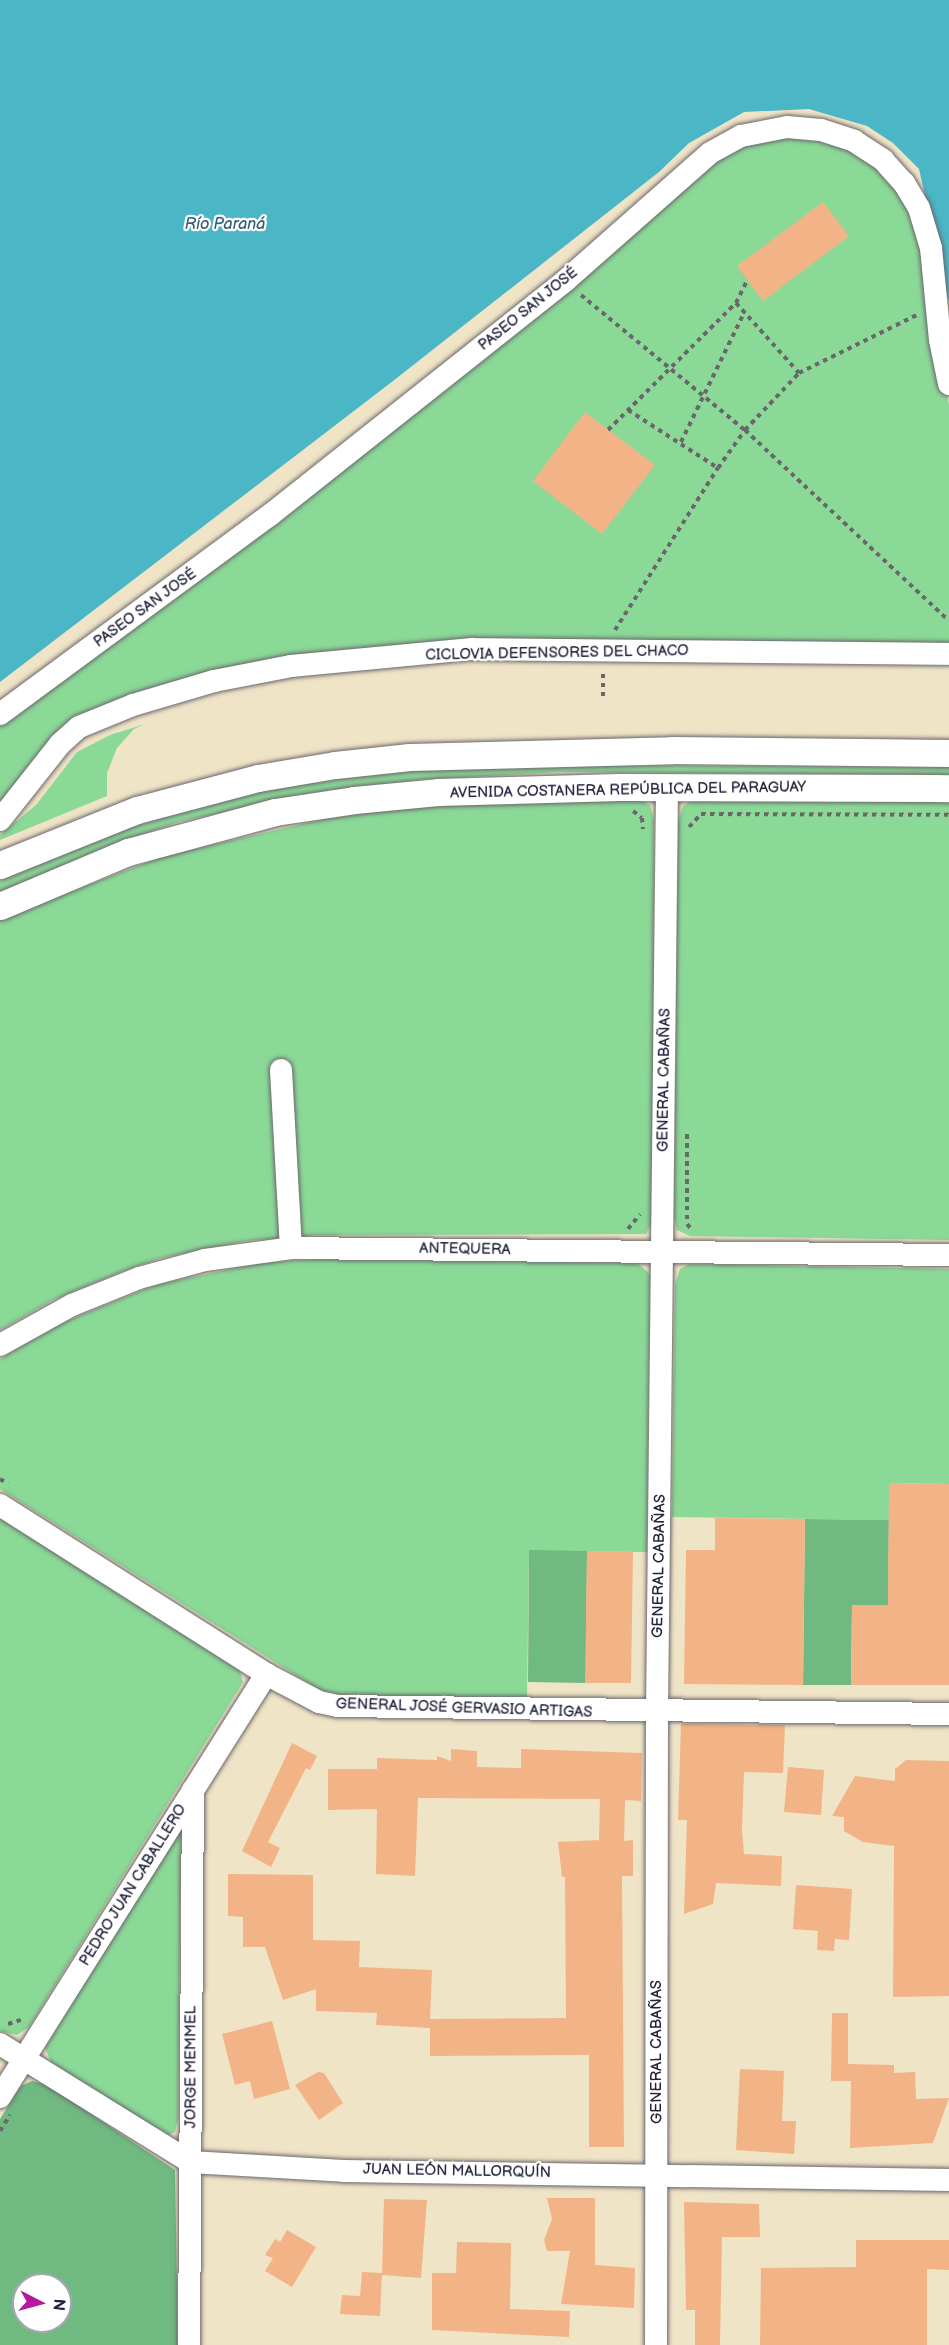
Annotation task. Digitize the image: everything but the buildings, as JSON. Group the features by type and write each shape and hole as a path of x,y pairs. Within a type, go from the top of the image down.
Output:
{"main road":[{"path":"0,865 137,810 258,778 335,765 410,757 672,750 949,753"},
{"name":"AVENIDA COSTANERA REPÚBLICA DEL PARAGUAY","path":"0,906 128,852 275,812 438,792 667,787 949,788"}],"street":[{"name":"PASEO SAN JOSÉ","path":"0,714 270,515 565,281 710,153 741,136 787,127 821,130 854,141 883,160 904,183 926,228 949,384"},
{"path":"0,820 60,744 79,727 133,705 214,681 291,666 397,654 603,649 949,654"},
{"name":"GENERAL CABAÑAS","path":"656,2345 657,1712 667,787"},
{"path":"281,1070 291,1248"},
{"name":"ANTEQUERA","path":"0,1345 72,1305 139,1278 205,1260 291,1248 949,1255"},
{"name":"GENERAL JOSÉ GERVASIO ARTIGAS","path":"0,1505 266,1674 319,1702 338,1706 657,1712 949,1714"},
{"name":"PEDRO JUAN CABALLERO","path":"6,2104 24,2059 266,1674"},
{"name":"JORGE MEMMEL","path":"189,2345 193,1790"},
{"name":"JUAN LEÓN MALLORQUÍN","path":"1,2033 24,2059 190,2162 344,2171 658,2173 949,2180"}],"path":[{"path":"608,430 736,303 747,280"},
{"path":"565,281 670,368 703,399 745,430 949,621"},
{"path":"736,303 799,373"},
{"path":"603,696 603,649 718,468 745,430 799,373 937,306"},
{"path":"681,442 744,313"},
{"path":"627,410 681,442 718,468"},
{"path":"628,810 642,818 643,840"},
{"path":"689,839 691,823 701,814 949,815"},
{"path":"686,1214 687,1132"},
{"path":"624,1231 637,1222 640,1202"},
{"path":"0,1479 10,1485"},
{"path":"1,2033 27,2015"},
{"path":"0,2131 6,2104"}],"green space":[{"path":"767,135 837,142 887,173 918,223 949,405 949,645 548,641 127,701 0,806 0,722 713,158"},
{"path":"145,724 134,729 117,748 107,773 107,796 0,840 0,835 36,805 77,752 110,735"},
{"path":"562,765 949,767 949,775 560,772 427,779 318,792 178,822 107,847 0,893 0,881 100,837 226,798 298,784 425,769"},
{"path":"636,798 650,805 654,820 653,1220 646,1234 316,1235 245,1241 161,1258 123,1271 53,1300 0,1330 0,919 164,856 324,819 417,806"},
{"path":"697,798 949,799 949,1240 690,1236 677,1230 674,1218 678,823 683,806"},
{"path":"326,1259 637,1263 650,1274 647,1552 529,1551 527,1700 342,1695 321,1691 0,1489 0,1359 64,1322 158,1284 266,1262"},
{"path":"690,1264 949,1269 949,1484 890,1483 889,1520 672,1517 675,1284 680,1269"},
{"path":"0,1518 239,1668 243,1682 29,2027 17,2035 0,2031"},
{"path":"805,1519 889,1520 888,1605 852,1605 851,1685 803,1685"},
{"path":"529,1550 587,1551 586,1683 528,1682"},
{"path":"181,1824 178,2119 175,2132 166,2136 51,2062 45,2048"},
{"path":"32,2081 47,2085 175,2170 178,2345 0,2345 0,2119 21,2086"}],"water":[{"name":"Río Paraná","path":"0,0 949,0 949,302 919,169 893,143 867,126 809,109 744,112 689,143 659,172 393,381 0,682"}]}
